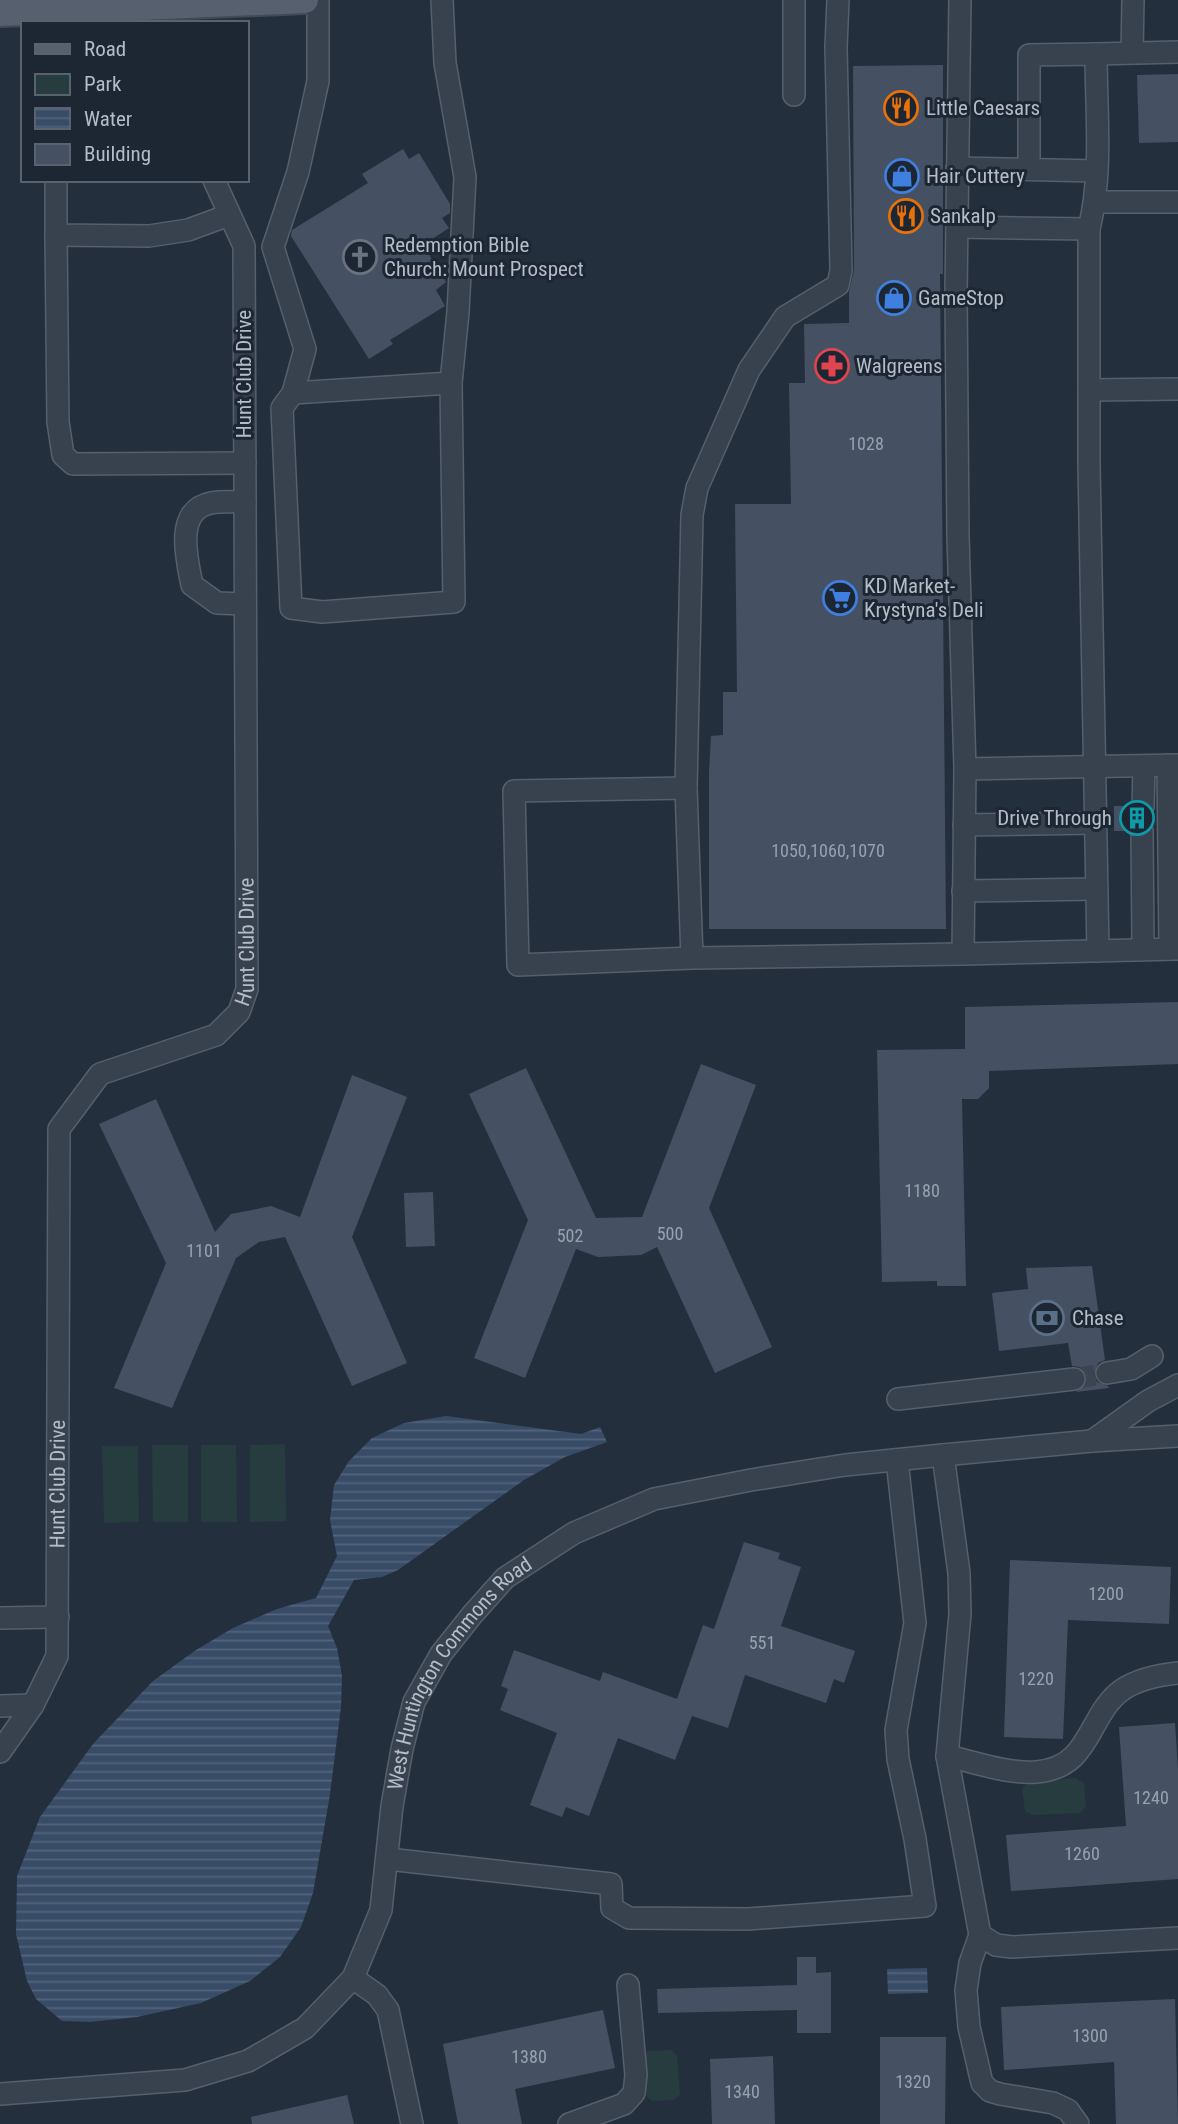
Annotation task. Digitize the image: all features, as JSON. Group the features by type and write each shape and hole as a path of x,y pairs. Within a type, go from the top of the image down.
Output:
{"main road":[{"path":"0,13 173,9 305,0"}],"street":[{"path":"318,0 318,81 298,172 273,247 305,349 293,393 282,408 291,608 322,612 454,602 451,383 458,312 465,177 445,63 442,0"},
{"path":"794,0 794,95"},
{"path":"692,958 686,788 692,515 697,488 749,370 785,317 838,285 841,270 836,47 838,0"},
{"path":"960,0 957,227 958,536 965,769 963,954"},
{"path":"1132,53 1133,0"},
{"path":"1029,169 1029,55 1178,52"},
{"path":"1096,54 1097,171 1096,202 1090,229 1090,390 1098,951"},
{"path":"957,168 1097,171"},
{"path":"55,182 58,422 63,455 73,464 245,463"},
{"name":"Hunt Club Drive","path":"0,1752 33,1705 57,1656 59,1129 100,1074 216,1035 239,1012 247,989 244,246 215,182"},
{"path":"1096,202 1178,202"},
{"path":"56,235 149,236 188,230 229,215"},
{"path":"957,227 1090,229"},
{"path":"293,393 451,383"},
{"path":"1090,390 1178,389"},
{"path":"245,502 211,503 200,507 191,516 184,544 192,585 217,603 245,604"},
{"path":"686,788 514,791 518,965 692,958 1174,949 1173,765 965,769"},
{"path":"1143,806 1144,766"},
{"path":"964,825 1095,823"},
{"path":"1142,831 1143,949"},
{"path":"963,891 1097,889"},
{"path":"1107,1373 1131,1369 1152,1356"},
{"path":"898,1399 1074,1379"},
{"path":"1092,1441 1148,1401 1178,1385"},
{"name":"West Huntington Commons Road","path":"0,2094 185,2080 248,2061 305,2028 353,1978 381,1910 392,1806 414,1702 441,1654 505,1578 574,1533 654,1499 751,1480 943,1455 1178,1436"},
{"path":"943,1455 959,1573 960,1614 947,1728 947,1756 980,1936 970,1963 966,1990 969,2027 982,2083 990,2091 1053,2103 1068,2110 1078,2124"},
{"path":"388,1859 611,1884 612,1908 629,1918 748,1919 925,1906 915,1839 898,1759 896,1730 915,1623 897,1460"},
{"path":"0,1618 58,1617"},
{"path":"947,1756 1012,1771 1056,1769 1085,1745 1110,1702 1122,1690 1159,1675 1178,1673"},
{"path":"0,1706 33,1705"},
{"path":"980,1936 996,1945 1012,1947 1178,1938"},
{"path":"353,1978 377,1994 388,2010 412,2124"},
{"path":"569,2124 624,2104 634,2092 636,2075 628,1985"}],"green space":[{"path":"285,1444 286,1521 250,1522 250,1445"},
{"path":"152,1445 188,1445 188,1522 153,1522"},
{"path":"201,1445 236,1445 237,1522 201,1522"},
{"path":"102,1446 138,1446 139,1522 104,1523"},
{"path":"1075,1778 1084,1783 1086,1806 1080,1813 1033,1815 1025,1811 1022,1789 1028,1782"},
{"path":"671,2050 677,2056 680,2094 674,2100 652,2101 645,2095 642,2059 648,2051"}],"water":[{"path":"446,1416 581,1434 600,1427 607,1442 565,1457 524,1480 398,1570 382,1577 354,1580 328,1626 337,1648 342,1676 341,1707 313,1893 301,1927 280,1957 250,1981 201,2003 137,2017 90,2022 62,2021 36,1999 27,1981 16,1934 17,1876 40,1817 93,1744 153,1681 233,1628 277,1609 316,1598 337,1556 330,1520 334,1485 349,1461 372,1438 404,1423"},
{"path":"927,1968 928,1993 888,1994 887,1969"}],"building":[{"path":"943,65 943,274 940,274 946,929 709,929 711,736 723,735 723,692 737,692 735,504 791,504 789,383 805,383 804,324 849,323 849,292 854,270 853,66"},
{"path":"1178,74 1178,142 1139,143 1137,75"},
{"name":"Redemption Bible Church: Mount Prospect","path":"403,149 409,159 419,153 450,204 450,213 442,218 449,228 423,245 446,282 436,290 445,306 390,340 393,344 369,359 291,236 292,230 368,183 362,174"},
{"path":"1114,806 1130,806 1132,813 1140,818 1131,824 1129,831 1114,831"},
{"path":"1178,1002 1178,1064 989,1071 989,1088 978,1099 962,1099 966,1286 937,1286 937,1281 882,1282 877,1050 965,1049 965,1007"},
{"path":"701,1064 756,1085 709,1208 772,1347 715,1373 657,1247 641,1255 598,1257 576,1249 525,1378 474,1358 528,1220 469,1094 526,1068 596,1218 642,1217"},
{"path":"352,1075 407,1097 352,1237 407,1363 352,1386 285,1237 259,1242 236,1258 172,1408 114,1388 166,1263 99,1124 156,1099 215,1232 231,1214 271,1206 300,1217"},
{"path":"433,1192 435,1246 406,1247 404,1193"},
{"name":"Chase","path":"1092,1266 1105,1360 1098,1363 1094,1374 1097,1382 1109,1388 1076,1392 1086,1385 1087,1377 1080,1367 1072,1366 1068,1343 999,1351 992,1293 1028,1289 1026,1268"},
{"path":"744,1542 780,1553 778,1559 801,1567 781,1626 855,1651 844,1683 834,1679 826,1703 745,1675 728,1728 692,1716 675,1760 618,1738 589,1816 566,1807 562,1817 530,1805 557,1733 500,1710 508,1689 501,1686 514,1650 600,1681 603,1672 677,1699 703,1625 714,1629"},
{"path":"1010,1560 1171,1567 1169,1624 1068,1620 1063,1739 1004,1737"},
{"path":"1175,1723 1178,1769 1178,1879 1011,1891 1006,1835 1126,1826 1119,1727"},
{"path":"797,1957 816,1957 816,1973 831,1972 831,2033 797,2033 797,2010 658,2013 657,1989 797,1985"},
{"path":"1175,1999 1178,2124 1116,2124 1114,2062 1004,2070 1001,2007"},
{"path":"603,2010 615,2068 515,2089 522,2124 458,2124 443,2044"},
{"path":"880,2037 946,2037 945,2124 880,2124"},
{"path":"773,2056 775,2124 712,2124 710,2059"},
{"path":"347,2095 354,2124 252,2124 251,2117"}],"tunnel":[{"path":"1074,1379 1107,1373"}],"place":[{"name":"Little Caesars","path":"901,108"},
{"name":"Hair Cuttery","path":"902,176"},
{"name":"Sankalp","path":"906,216"},
{"name":"Redemption Bible Church: Mount Prospect","path":"360,257"},
{"name":"GameStop","path":"894,298"},
{"name":"Walgreens","path":"832,366"},
{"name":"KD Market- Krystyna's Deli","path":"840,598"},
{"name":"Drive Through","path":"1137,818"},
{"name":"Chase","path":"1047,1318"}]}
